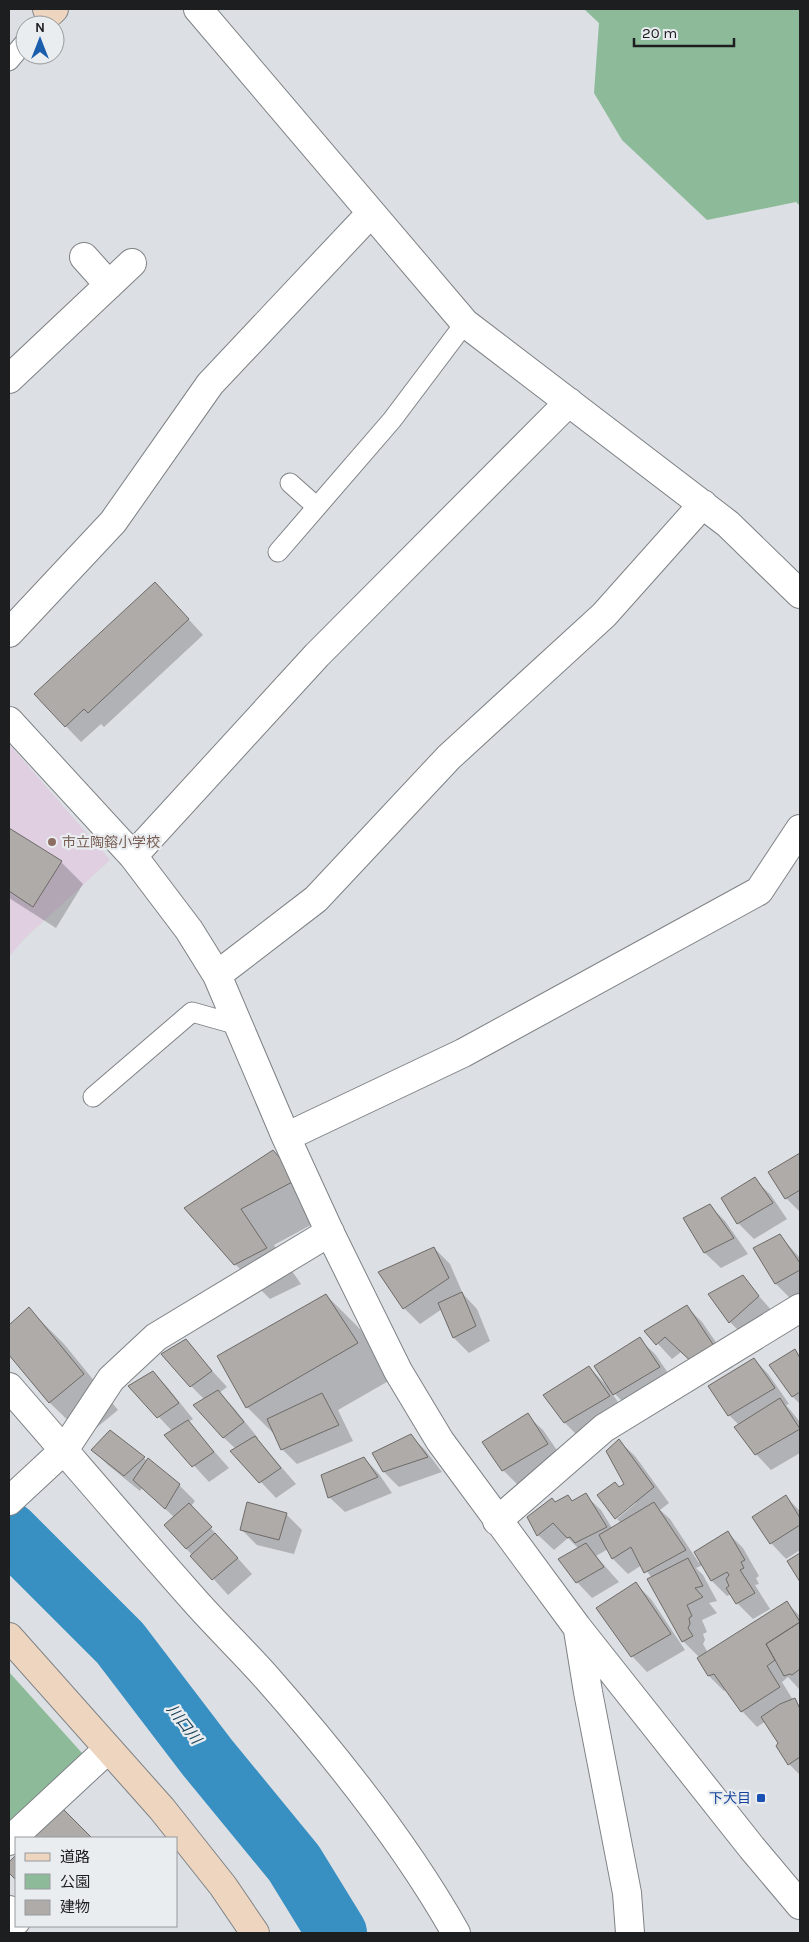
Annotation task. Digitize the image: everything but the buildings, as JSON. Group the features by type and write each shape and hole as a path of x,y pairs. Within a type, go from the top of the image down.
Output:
{"street":[{"path":"198,9 465,323 728,524 800,594"},
{"path":"9,632 113,522 210,384 371,213"},
{"path":"84,257 109,285"},
{"path":"9,379 132,262"},
{"path":"133,856 318,655 569,402"},
{"path":"217,976 316,899 449,757 604,615 702,504"},
{"path":"9,721 133,856 189,930 217,976 330,1232 398,1371 440,1441 497,1521 578,1627 752,1848 800,1905"},
{"path":"759,891 800,829"},
{"path":"286,1136 463,1053 759,891 800,866"},
{"path":"9,1501 60,1454 110,1379 156,1337 330,1232"},
{"path":"497,1521 604,1428 800,1308"},
{"path":"9,1387 60,1454 300,1716 358,1788 422,1878 456,1933"},
{"path":"578,1627 590,1702 627,1893 630,1933"},
{"path":"9,1637 162,1809 255,1933"},
{"path":"9,1841 108,1749"}],"lane":[{"path":"278,552 392,420 465,323"},
{"path":"290,482 317,507"},
{"path":"93,1097 192,1012 238,1025"}],"shaded area":[{"name":"市立陶鎔小学校","path":"9,744 110,860 24,939 9,957"}],"green space":[{"path":"584,9 800,9 800,206 796,202 707,220 622,140 594,93 599,23"},
{"path":"9,1672 91,1763 9,1841"}],"waterway":[{"name":"川口川","path":"9,1532 120,1643 207,1757 294,1863 337,1933"}],"place":[{"name":"市立陶鎔小学校","path":"52,842"},
{"name":"下犬目","path":"761,1798"}]}
